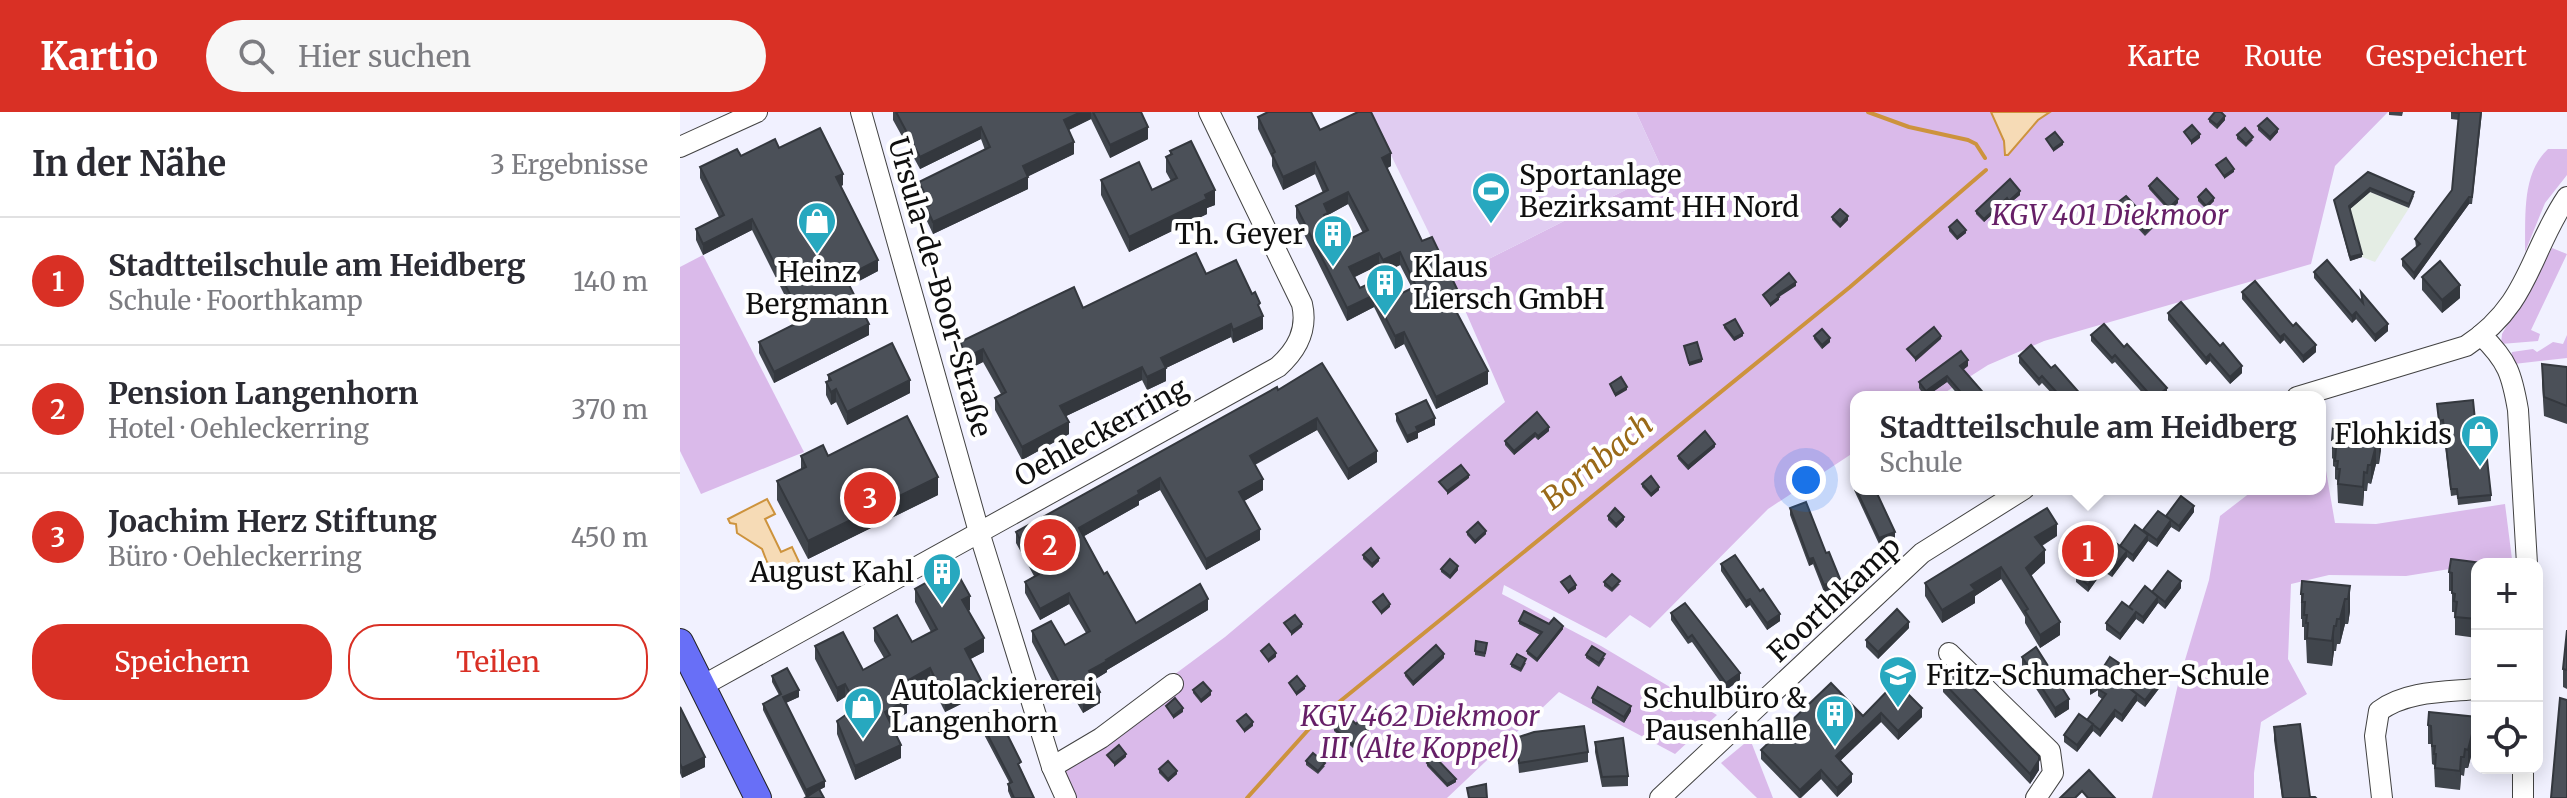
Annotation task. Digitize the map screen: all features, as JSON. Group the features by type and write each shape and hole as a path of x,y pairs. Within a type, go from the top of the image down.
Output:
{"main road":[{"path":"680,642 758,798"}],"street":[{"path":"680,147 757,112"},
{"name":"Ursula-de-Boor-Straße","path":"861,112 979,532 1052,767 1066,798"},
{"name":"Oehleckerring","path":"702,686 1278,367 1288,358 1298,343 1304,325 1302,304 1209,112"},
{"path":"2317,391 2466,346 2481,335 2520,290 2567,197"},
{"path":"2481,335 2510,368 2515,393 2527,558"},
{"name":"Foorthkamp","path":"1660,798 1922,553 2014,495"},
{"path":"1949,653 2050,751 2053,773 2036,798"},
{"path":"1052,767 1101,738 1173,684"},
{"path":"2382,798 2375,736 2379,711 2392,702 2412,696 2471,690"},
{"path":"2523,774 2523,798"}],"shaded area":[{"name":"Sportanlage Bezirksamt HH Nord","path":"1370,112 1636,112 1663,171 1451,278"},
{"path":"1991,112 2050,112 2038,120 2005,155 2004,141"},
{"path":"2370,192 2409,208 2375,262 2362,257 2349,210"},
{"path":"767,499 775,514 765,519 781,552 792,547 800,564 791,569 775,570 767,562 762,549 737,533 736,524 728,519"}],"green space":[{"path":"1636,112 1991,112 2004,142 2005,155 2008,155 2038,119 2050,112 2388,112 2335,166 2311,264 2044,341 1988,365 1947,391 1850,391 1850,455 1768,509 1650,628 1630,615 1606,638 1504,585 1502,594 1601,646 1717,715 1675,754 1559,692 1447,798 1076,798 1058,754 1155,689 1225,637 1505,402 1451,278 1663,171"},
{"path":"2548,149 2567,149 2567,175 2545,203 2525,252 2529,184 2539,159"},
{"path":"2552,248 2567,254 2531,330 2540,334 2538,341 2501,344 2502,334"},
{"path":"703,255 804,452 701,494 680,451 680,267"},
{"path":"2567,335 2567,358 2514,364 2512,352 2533,349 2537,352 2553,342 2563,344"},
{"path":"2326,471 2335,523 2376,524 2505,504 2512,558 2471,558 2471,566 2406,576 2329,575 2291,584 2288,659 2307,694 2261,722 2254,798 2152,798 2179,680 2209,580 2220,516 2247,495 2326,495"},
{"path":"1750,739 1773,798 1757,798 1721,763"}],"building":[{"path":"896,112 1081,112 1064,120 1074,142 1023,166 1028,177 933,222 926,207 930,205 919,182 990,147 981,127 920,157"},
{"path":"1093,112 1141,112 1148,127 1110,145"},
{"path":"1268,112 1311,112 1320,130 1358,112 1371,112 1391,153 1382,158 1422,241 1432,237 1459,293 1449,298 1488,371 1436,397 1404,332 1395,336 1374,295 1347,308 1296,206 1328,190 1315,162 1283,177 1258,117","holes":["1348,192 1368,230 1338,245 1324,215 1328,213 1324,204","1400,252 1416,286 1389,300 1379,279 1360,288 1349,267 1379,253 1383,260"]},
{"path":"2215,112 2225,116 2217,125 2209,119"},
{"path":"2451,112 2481,112 2472,197 2414,273 2402,259 2420,244 2415,239 2452,190 2459,113"},
{"path":"2267,118 2278,129 2270,137 2258,126"},
{"path":"2192,125 2200,134 2191,141 2184,132"},
{"path":"820,128 843,174 836,177 878,260 845,277 869,324 774,372 759,342 803,320 752,219 703,244 696,229 724,215 700,167 737,149 741,156 775,139 779,148"},
{"path":"2245,128 2253,137 2246,144 2237,135"},
{"path":"2055,132 2063,142 2053,149 2046,139"},
{"path":"1191,141 1215,190 1205,195 1207,199 1129,237 1101,180 1139,162 1152,190 1177,178 1166,157 1172,154 1170,151"},
{"path":"2226,158 2234,169 2224,176 2216,165"},
{"path":"2368,172 2414,192 2409,204 2370,188 2349,206 2362,254 2350,257 2334,200"},
{"path":"2157,178 2178,199 2169,208 2149,186"},
{"path":"2010,179 2020,191 2009,201 2007,198 1984,219 1976,211"},
{"path":"2206,189 2214,198 2206,206 2198,197"},
{"path":"2126,196 2153,225 2145,232 2117,203"},
{"path":"1840,209 1848,216 1840,225 1832,217"},
{"path":"1957,220 1966,230 1957,237 1949,227"},
{"path":"1196,253 1206,274 1236,260 1252,294 1255,292 1263,316 1233,330 1231,324 1161,358 1166,368 1147,377 1142,367 1060,406 1069,422 1022,447 995,398 1006,392 983,349 967,357 960,342 1074,287 1083,308"},
{"path":"2327,260 2363,303 2361,292 2388,324 2375,335 2356,312 2352,316 2314,272"},
{"path":"2440,261 2460,285 2442,300 2422,277"},
{"path":"1789,273 1796,282 1770,304 1763,295"},
{"path":"2255,281 2293,326 2296,323 2316,345 2303,356 2284,334 2280,337 2242,292"},
{"path":"2181,302 2242,366 2230,377 2210,354 2206,358 2168,313"},
{"path":"1735,319 1743,333 1734,338 1724,325"},
{"path":"2104,324 2167,388 2163,391 2147,391 2115,355 2112,358 2091,335"},
{"path":"1934,327 1941,336 1915,358 1907,349"},
{"path":"1822,329 1830,338 1822,345 1814,336"},
{"path":"1697,342 1702,359 1689,363 1684,346"},
{"path":"892,343 910,380 847,412 836,389 831,392 826,382 831,380 828,375"},
{"path":"2031,345 2051,368 2055,365 2078,391 2056,391 2042,376 2039,379 2019,356"},
{"path":"1961,351 1968,360 1960,366 1982,391 1960,391 1947,376 1926,391 1919,382"},
{"path":"1322,363 1377,451 1348,469 1317,418 1250,456 1263,479 1239,492 1260,529 1206,559 1160,478 1138,491 1139,494 1079,528 1136,623 1200,584 1208,599 1089,671 1100,692 1083,702 1073,685 1063,690 1032,631 1051,621 1065,645 1090,631 1069,593 1040,609 1025,582 1039,574 1016,532"},
{"path":"2542,364 2567,367 2567,406 2544,397"},
{"path":"1621,377 1627,387 1615,394 1610,384"},
{"path":"1426,400 1435,418 1416,427 1418,431 1407,436 1396,414"},
{"path":"2473,400 2478,450 2486,450 2491,495 2458,498 2457,489 2451,489 2443,420 2439,421 2437,404"},
{"path":"1537,412 1549,427 1538,436 1535,433 1514,451 1505,441"},
{"path":"907,416 938,477 808,541 777,481 806,467 801,456 823,445 828,456"},
{"path":"2333,427 2381,433 2371,465 2368,465 2367,473 2364,472 2363,487 2338,484 2340,469 2337,469 2338,461 2335,461"},
{"path":"1705,431 1715,444 1688,466 1678,456"},
{"path":"1461,465 1469,475 1447,491 1439,482"},
{"path":"1651,476 1659,487 1651,494 1642,484"},
{"path":"1859,495 1878,495 1895,532 1879,538"},
{"path":"2181,496 2194,506 2179,526 2166,516"},
{"path":"1806,502 1840,579 1824,585 1813,558 1809,559 1790,508"},
{"path":"1615,508 1624,517 1616,524 1608,516"},
{"path":"2047,508 2057,524 2035,537 2045,550 2026,568 2060,622 2040,635 2025,611 2028,609 2001,567 1971,585 1975,590 1942,610 1925,583"},
{"path":"2158,511 2171,520 2157,540 2143,530"},
{"path":"1478,522 1486,531 1475,541 1467,532"},
{"path":"2135,525 2148,535 2133,555 2120,546"},
{"path":"2113,541 2127,551 2112,570 2099,560"},
{"path":"1371,548 1379,558 1372,564 1363,555"},
{"path":"1735,555 1780,614 1767,623 1750,599 1746,601 1721,564"},
{"path":"2091,555 2103,564 2088,585 2076,575"},
{"path":"1450,559 1458,566 1450,576 1441,569"},
{"path":"2451,559 2471,562 2471,618 2455,617 2457,602 2452,593 2452,573 2449,572"},
{"path":"954,567 970,596 962,600 984,638 965,649 981,680 945,699 930,668 907,681 911,689 904,693 907,700 885,712 901,745 855,766 837,721 857,707 845,684 837,688 815,646 843,632 863,670 890,655 874,628 897,615 912,642 937,629 915,589"},
{"path":"2168,571 2181,581 2165,602 2152,592"},
{"path":"1612,574 1620,581 1612,589 1604,582"},
{"path":"1570,576 1576,585 1568,591 1561,582"},
{"path":"2302,581 2350,586 2340,619 2334,626 2332,641 2307,638"},
{"path":"2145,586 2158,597 2143,617 2136,612 2120,634 2106,623 2122,602 2133,610 2129,607"},
{"path":"1383,594 1390,604 1381,612 1373,602"},
{"path":"1685,603 1740,673 1726,683 1692,635 1688,638 1671,613"},
{"path":"1897,609 1909,622 1878,652 1866,640"},
{"path":"1524,611 1549,624 1554,618 1563,626 1537,659 1527,651 1542,632 1519,621"},
{"path":"1295,615 1302,624 1291,632 1284,623"},
{"path":"2567,630 2567,670 2563,669"},
{"path":"1476,641 1487,643 1485,653 1475,651"},
{"path":"1269,644 1276,653 1268,660 1261,651"},
{"path":"1436,645 1444,654 1413,682 1405,673"},
{"path":"1592,646 1605,654 1599,663 1586,655"},
{"path":"2036,647 2069,699 2055,708 2022,657"},
{"path":"1517,654 1526,659 1521,669 1511,664"},
{"path":"2110,657 2119,663 2111,675 2137,694 2122,715 2115,710 2100,730 2087,720 2106,694 2098,689 2106,678 2090,688"},
{"path":"787,668 799,690 783,697 825,781 806,790 763,704 781,694 772,676"},
{"path":"2147,669 2161,679 2145,700 2132,690"},
{"path":"1956,670 2039,756 2030,774 1943,682"},
{"path":"1297,676 1305,686 1296,693 1289,683"},
{"path":"1203,682 1211,691 1201,700 1193,690"},
{"path":"1896,682 1922,708 1898,731 1881,713 1836,756 1852,774 1837,788 1821,770 1800,790 1761,750 1831,683 1863,716"},
{"path":"1598,687 1631,706 1624,717 1592,698"},
{"path":"1175,698 1183,708 1173,716 1166,706"},
{"path":"2560,698 2567,700 2567,798 2551,798"},
{"path":"1372,706 1380,714 1353,745 1334,728 1339,723 1334,718 1341,710 1356,724"},
{"path":"680,707 705,757 682,768 680,763"},
{"path":"995,710 1021,762 1018,764 1034,798 1014,798 1008,784 1012,782 979,718"},
{"path":"2429,712 2471,716 2471,738 2468,750 2465,749 2464,757 2461,757 2460,771 2435,768 2435,746 2432,746 2431,726 2428,725"},
{"path":"1246,714 1253,722 1244,730 1237,721"},
{"path":"2079,714 2093,724 2077,745 2064,735"},
{"path":"2300,724 2310,797 2316,798 2283,798 2274,727"},
{"path":"1584,726 1588,752 1519,763 1516,738 1534,732"},
{"path":"1623,738 1628,776 1602,777 1595,742"},
{"path":"1119,745 1126,754 1114,763 1107,755"},
{"path":"1313,753 1325,763 1318,771 1306,761"},
{"path":"1434,756 1456,779 1447,784 1427,763"},
{"path":"1168,761 1177,771 1168,779 1159,769"},
{"path":"2089,770 2115,798 2088,798 2082,791 2075,798 2060,798"},
{"path":"1486,784 1487,798 1469,798 1467,788"},
{"path":"819,789 824,798 805,798"}],"waterway":[{"path":"1868,112 1909,127 1968,140 1976,144 1985,158"},
{"name":"Bornbach","path":"1247,798 1317,720 1850,287 1986,170"}],"place":[{"name":"Sportanlage Bezirksamt HH Nord","path":"1491,225"},
{"name":"Heinz Bergmann","path":"817,255"},
{"name":"Th. Geyer","path":"1333,268"},
{"name":"Klaus Liersch GmbH","path":"1385,317"},
{"name":"Flohkids","path":"2480,468"},
{"name":"Joachim Herz Stiftung","path":"870,498"},
{"name":"Pension Langenhorn","path":"1050,545"},
{"name":"Stadtteilschule am Heidberg","path":"2088,551"},
{"name":"August Kahl","path":"942,606"},
{"name":"Fritz-Schumacher-Schule","path":"1898,709"},
{"name":"Autolackiererei Langenhorn","path":"863,740"},
{"name":"Schulbüro & Pausenhalle","path":"1835,748"}],"park label":[{"name":"KGV 401 Diekmoor","path":"2110,215"},
{"name":"KGV 462 Diekmoor III (Alte Koppel)","path":"1420,732"}]}
